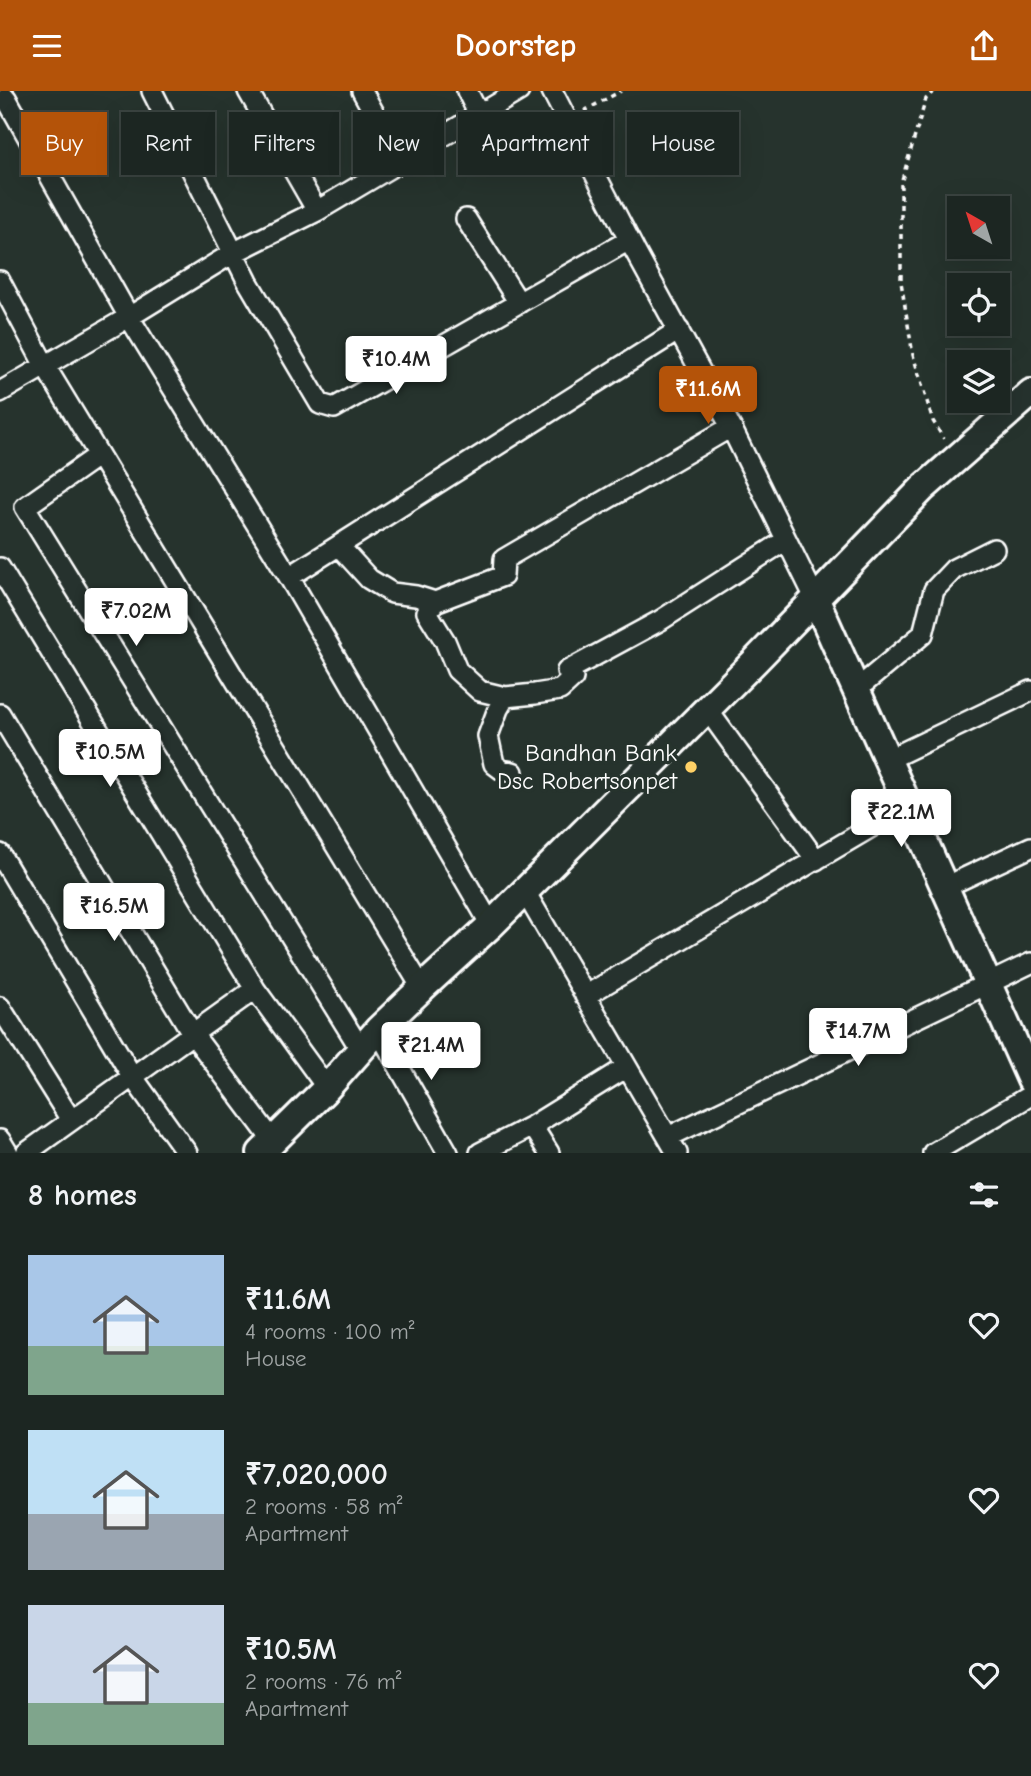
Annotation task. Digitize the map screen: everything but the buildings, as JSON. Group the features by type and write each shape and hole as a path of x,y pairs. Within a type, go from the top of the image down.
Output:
{"street":[{"path":"152,91 248,282 320,404 334,408 629,240 635,249"},
{"path":"248,91 317,211"},
{"path":"362,91 374,112"},
{"path":"467,91 478,112"},
{"path":"484,112 519,91"},
{"path":"552,91 563,112"},
{"path":"6,98 129,317 289,576 491,925"},
{"path":"0,392 233,253 317,211 379,175"},
{"path":"596,175 731,426 815,598 1031,1080"},
{"path":"466,219 519,303"},
{"path":"0,281 45,366 422,988"},
{"path":"289,576 678,330"},
{"path":"0,714 192,1033 267,1147 422,988 491,925 707,709 922,489 1031,393"},
{"path":"731,426 504,559 503,576 435,602 427,612 445,641 457,670 480,691 505,697 560,690 573,678 567,671 660,620 786,540"},
{"path":"99,455 25,507 370,1040 448,1153"},
{"path":"339,546 369,579 392,593 435,602"},
{"path":"856,690 923,634 934,590 954,569 994,549"},
{"path":"0,568 255,989 327,1088"},
{"path":"887,760 1031,691"},
{"path":"505,697 488,736 494,764 502,770 513,772"},
{"path":"707,709 817,860"},
{"path":"585,996 907,806"},
{"path":"944,887 1031,847"},
{"path":"0,854 132,1076 180,1151"},
{"path":"524,890 672,1145 1031,963"},
{"path":"26,1153 255,989"},
{"path":"0,1007 71,1121"},
{"path":"480,1153 532,1126 627,1067"},
{"path":"933,1153 1031,1095"},
{"path":"532,1126 549,1153"},
{"path":"0,1140 8,1153"}],"path":[{"path":"582,112 621,91"},
{"path":"934,91 926,99 901,183 901,282 913,355 933,421 956,459"}],"place":[{"name":"Bandhan Bank Dsc Robertsonpet","path":"691,767"}]}
